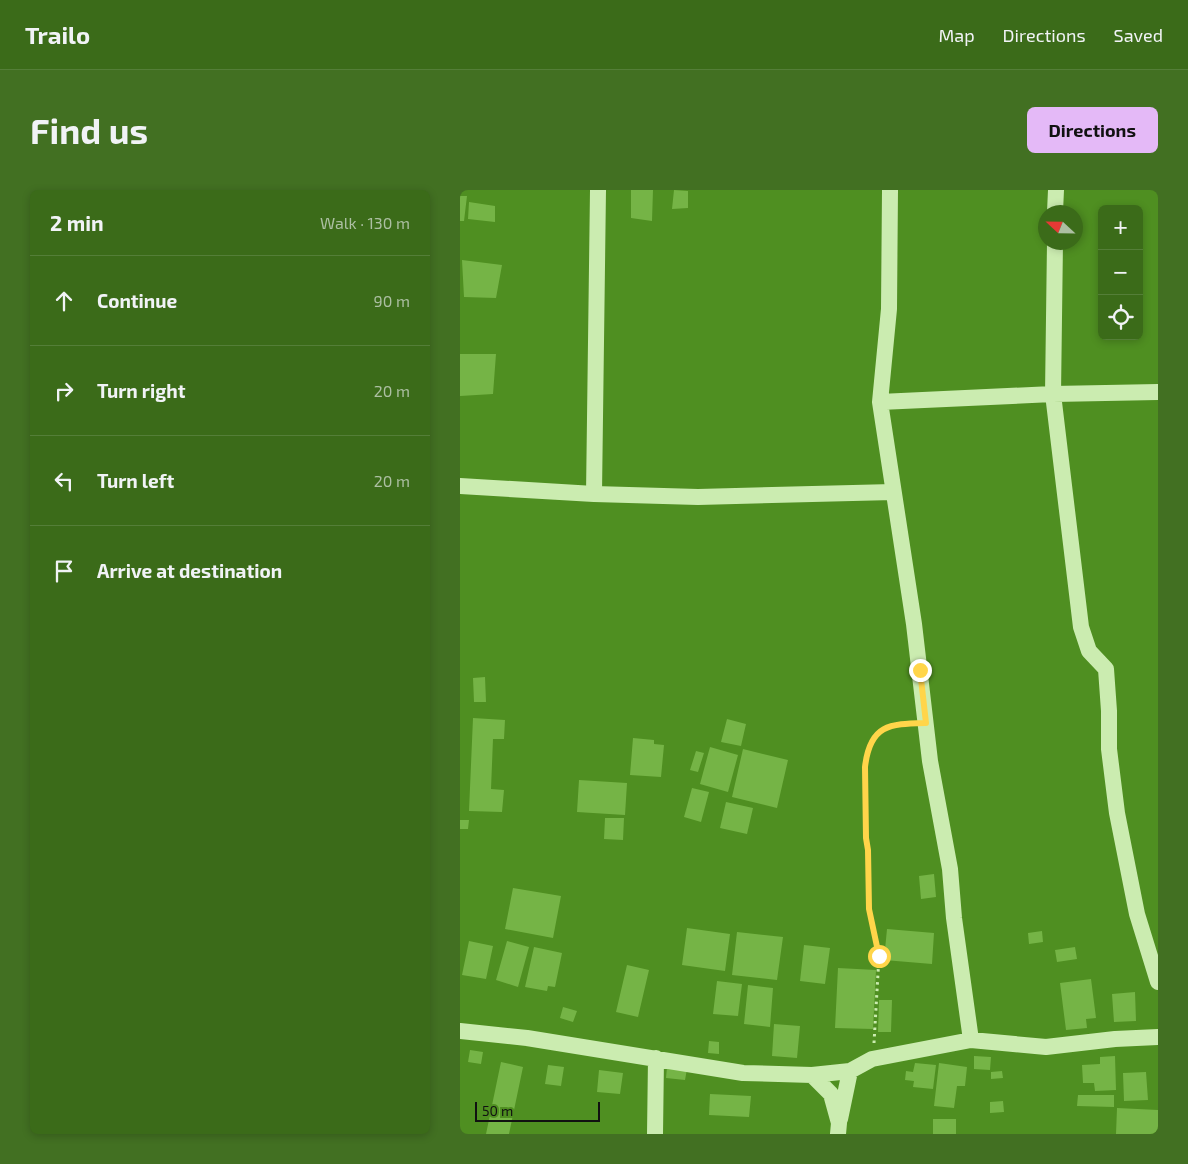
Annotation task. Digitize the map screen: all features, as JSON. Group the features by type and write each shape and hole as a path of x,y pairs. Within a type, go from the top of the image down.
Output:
{"street":[{"path":"594,494 598,190"},
{"path":"890,190 889,310 880,402 914,624 933,781 950,869 954,918 970,1040"},
{"path":"1055,205 1056,190"},
{"path":"1055,250 1053,394 1081,627 1089,651 1106,669 1109,749 1117,813 1137,914 1158,982"},
{"path":"880,402 1053,394 1158,392"},
{"path":"460,486 594,494 698,497 893,492"},
{"path":"460,1031 527,1038 744,1074 812,1075 850,1071 872,1059 970,1040 1046,1047 1122,1038 1158,1036"},
{"path":"655,1134 656,1058"},
{"path":"838,1129 850,1071"},
{"path":"812,1075 831,1094 838,1129"}],"path":[{"path":"872,1059 879,956 869,909 866,838 866,756 871,744 882,730 896,724 926,723"}],"building":[{"path":"631,190 653,190 652,221 631,218"},
{"path":"674,190 688,191 688,208 672,209"},
{"path":"460,196 467,196 464,221 460,221"},
{"path":"469,202 495,206 495,222 468,219"},
{"path":"462,260 502,265 496,298 464,297"},
{"path":"460,354 496,354 493,394 460,396"},
{"path":"485,677 486,702 474,702 473,678"},
{"path":"473,718 505,720 504,739 493,739 491,789 504,790 502,812 469,811"},
{"path":"727,719 746,724 741,746 721,742"},
{"path":"633,738 654,740 654,744 664,745 661,777 630,775"},
{"path":"710,747 738,755 728,792 700,784"},
{"path":"743,749 788,760 777,808 732,797"},
{"path":"696,751 704,753 698,772 690,770"},
{"path":"579,780 627,783 625,815 577,812"},
{"path":"692,788 709,792 701,822 684,817"},
{"path":"726,802 753,808 747,834 720,828"},
{"path":"605,818 624,818 623,840 604,839"},
{"path":"460,820 469,820 468,829 460,829"},
{"path":"934,874 936,897 921,899 919,876"},
{"path":"513,888 561,896 553,938 505,929"},
{"path":"687,928 730,934 725,971 682,965"},
{"path":"887,929 934,933 932,964 884,960"},
{"path":"1042,931 1043,942 1029,944 1028,933"},
{"path":"737,932 783,937 777,980 732,975"},
{"path":"469,941 493,946 486,979 462,975"},
{"path":"507,941 529,947 518,987 496,980"},
{"path":"804,945 830,948 825,984 800,981"},
{"path":"534,947 562,953 555,987 548,986 547,991 525,987"},
{"path":"1075,947 1077,959 1057,962 1055,950"},
{"path":"627,965 649,970 638,1017 616,1012"},
{"path":"838,968 876,970 873,1029 835,1028"},
{"path":"1091,979 1096,1018 1086,1019 1087,1028 1066,1030 1060,983"},
{"path":"717,981 742,984 738,1016 713,1014"},
{"path":"748,985 773,988 770,1027 744,1024"},
{"path":"1135,992 1136,1021 1114,1022 1112,994"},
{"path":"879,1000 892,1000 891,1032 878,1032"},
{"path":"563,1007 577,1011 573,1022 560,1018"},
{"path":"774,1024 800,1026 797,1058 772,1056"},
{"path":"709,1041 719,1042 719,1054 708,1053"},
{"path":"470,1050 483,1052 481,1064 468,1062"},
{"path":"974,1056 991,1057 990,1070 974,1069"},
{"path":"1115,1056 1116,1090 1095,1091 1094,1083 1083,1083 1082,1065 1100,1064 1100,1057"},
{"path":"501,1062 523,1067 509,1134 486,1134"},
{"path":"915,1063 936,1065 933,1089 913,1087 914,1081 905,1080 906,1071 913,1072"},
{"path":"939,1063 967,1067 965,1086 957,1086 954,1108 934,1106"},
{"path":"548,1065 564,1067 561,1086 545,1084"},
{"path":"667,1067 687,1069 685,1080 666,1078"},
{"path":"599,1070 623,1073 620,1094 597,1092"},
{"path":"1002,1071 1003,1078 991,1079 991,1072"},
{"path":"1146,1072 1148,1100 1124,1101 1123,1073"},
{"path":"710,1094 751,1096 749,1117 709,1115"},
{"path":"1078,1095 1114,1095 1114,1107 1077,1106"},
{"path":"1003,1101 1004,1112 990,1113 990,1102"},
{"path":"1117,1108 1158,1110 1158,1134 1116,1134"},
{"path":"933,1119 956,1119 956,1134 933,1134"}],"route":[{"path":"879,956 869,909 866,838 866,756 871,744 882,730 896,724 926,723 920,670"}]}
